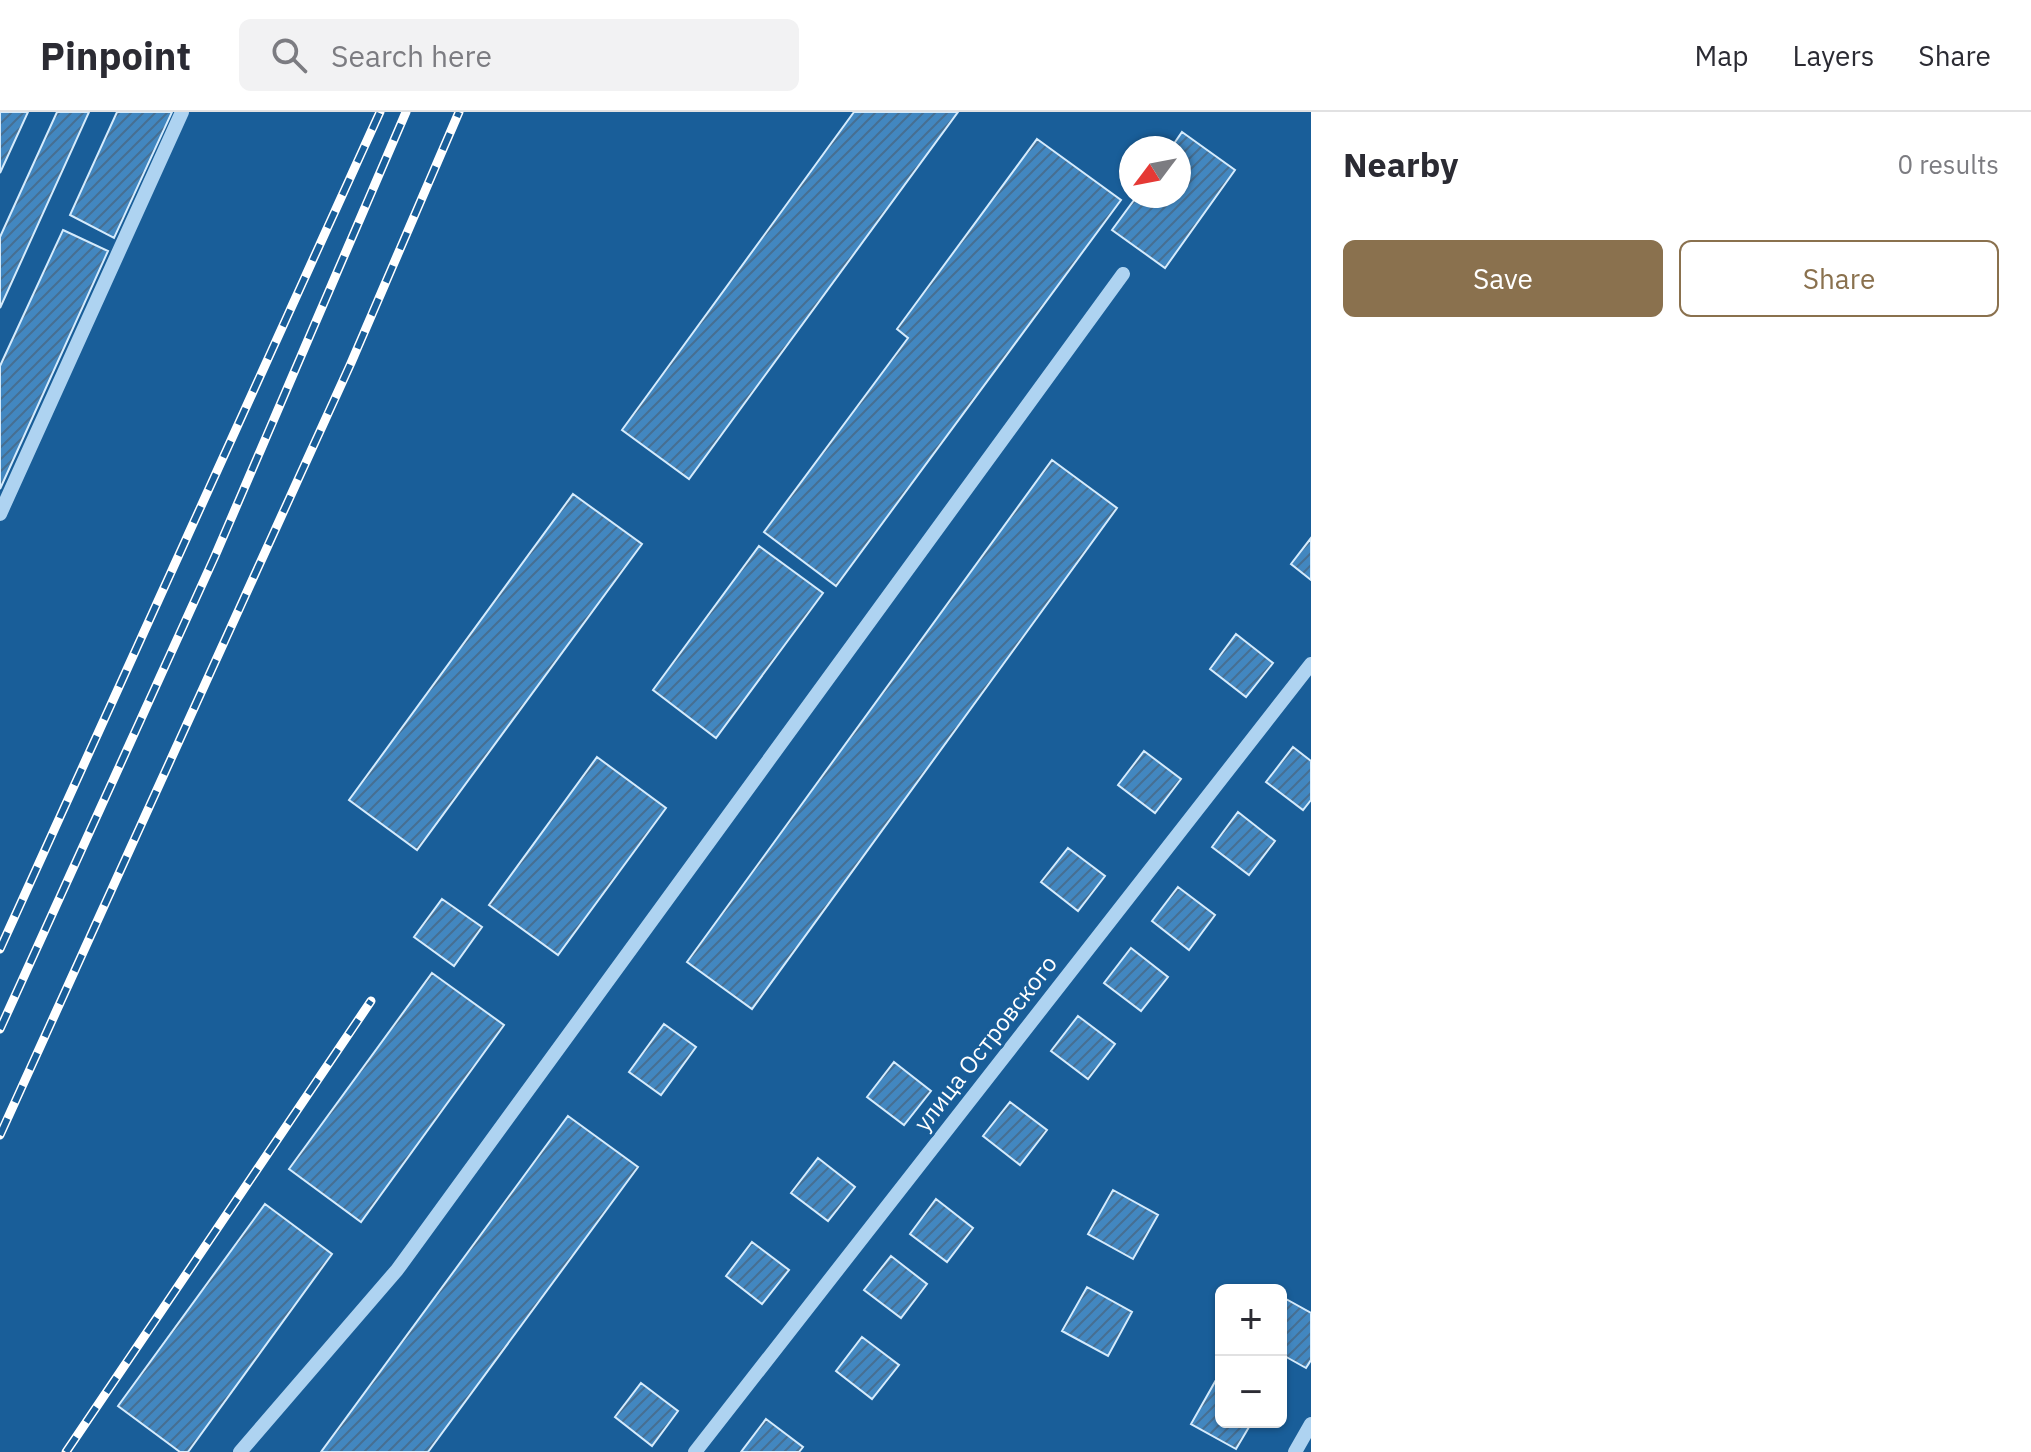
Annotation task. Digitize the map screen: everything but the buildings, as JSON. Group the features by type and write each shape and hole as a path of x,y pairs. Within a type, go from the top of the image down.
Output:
{"street":[{"path":"0,514 182,112"},
{"path":"240,1452 397,1270 1123,274"},
{"name":"улица Островского","path":"695,1452 1311,664"},
{"path":"1295,1452 1311,1424"}],"railway":[{"path":"0,949 380,112"},
{"path":"0,1029 215,556 406,112"},
{"path":"0,1135 351,363 459,112"},
{"path":"66,1452 371,1001"}]}
